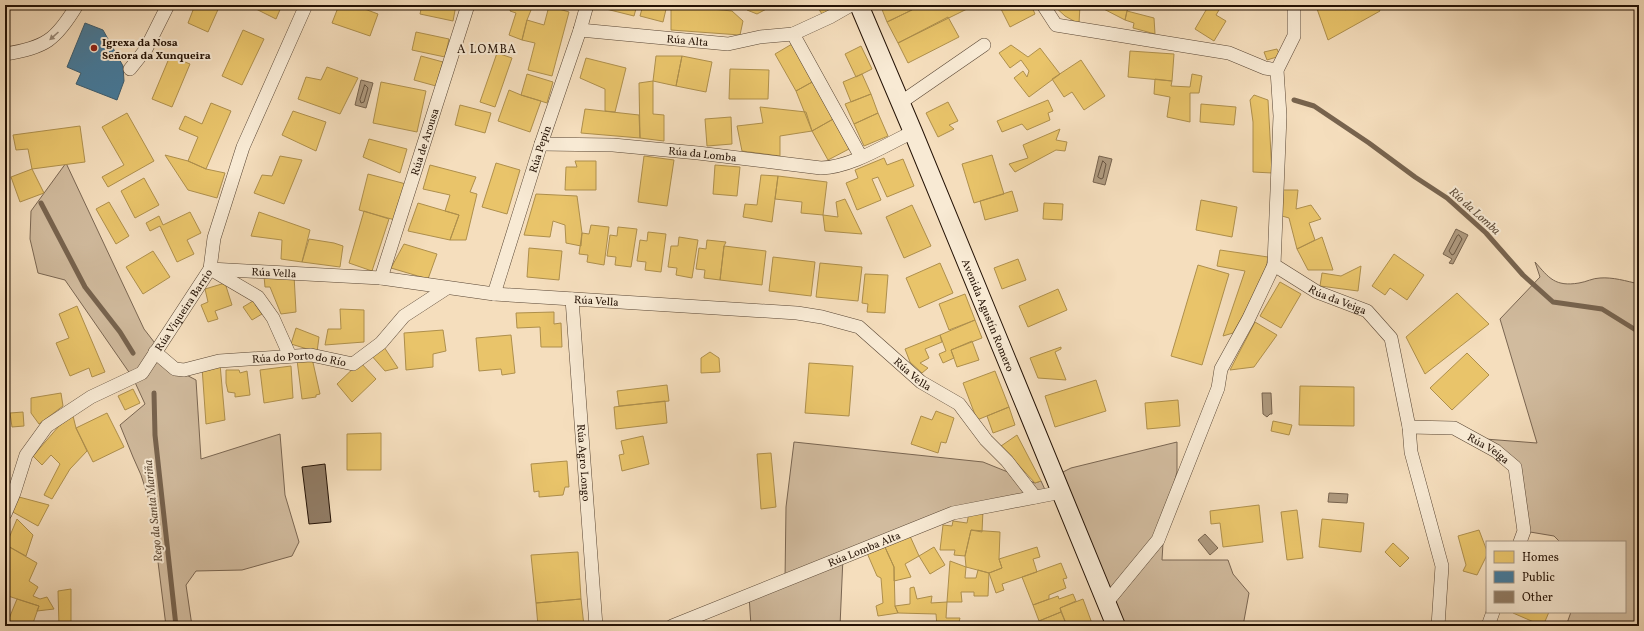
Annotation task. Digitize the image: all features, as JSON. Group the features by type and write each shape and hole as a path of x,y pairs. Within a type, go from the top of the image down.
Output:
{"street":[{"path":"5,54 26,51 42,45 56,35 77,5"},
{"path":"130,69 146,49 168,5"},
{"name":"Rúa Viqueira Barrio","path":"5,514 14,493 26,454 47,426 91,397 142,373 210,269 214,238 243,147 306,5"},
{"name":"Rúa de Arousa","path":"381,278 468,5"},
{"name":"Rúa Pepin","path":"494,294 541,144 580,30 587,5"},
{"path":"851,5 830,17 793,34 861,157"},
{"name":"Avenida Agustín Romero","path":"859,5 1062,492 1116,626"},
{"path":"1043,5 1056,25 1229,53 1265,68 1276,70"},
{"path":"1107,602 1158,540 1218,388 1220,369 1248,320 1274,265 1280,116 1276,70 1294,36 1294,5"},
{"name":"Rúa Alta","path":"580,30 728,44 760,37 793,34"},
{"path":"900,103 984,45"},
{"name":"Rúa da Lomba","path":"541,144 613,145 698,153 821,168 834,168 913,132"},
{"name":"Rúa da Veiga","path":"1274,265 1317,292 1367,311 1390,338 1409,426 1411,452 1442,566 1438,626"},
{"name":"Rúa Vella","path":"210,269 381,278 494,294 797,313 822,317 859,327 920,382 959,404 986,440 1007,460 1035,497"},
{"name":"Rúa Vella","path":"210,269 258,297 273,318 290,356"},
{"name":"Rúa do Porto do Río","path":"156,352 175,370 184,370 219,361 311,355 353,364 381,343 404,316 446,288"},
{"name":"Rúa Agro Longo","path":"572,299 596,626"},
{"name":"Rúa Veiga","path":"1409,426 1454,428 1496,451 1515,467 1524,531 1520,541"},
{"name":"Rúa Lomba Alta","path":"672,626 953,513 1062,492"},
{"path":"1488,626 1493,613"}],"shaded area":[{"path":"66,163 144,329 175,369 196,380 201,459 280,434 285,495 299,542 292,556 242,570 196,571 186,585 192,626 166,626 151,506 141,475 120,425 145,404 133,378 65,280 38,273 30,239 31,211"},
{"path":"1535,262 1549,277 1564,284 1610,278 1639,284 1639,626 1566,626 1571,613 1626,613 1626,541 1559,541 1554,536 1524,531 1515,467 1472,438 1537,443 1500,319 1540,277"},
{"path":"794,442 983,462 1035,483 1041,481 1047,494 953,513 843,557 840,626 751,626 749,595 785,580 786,507"},
{"path":"1177,442 1177,472 1160,535 1164,526 1162,560 1228,560 1233,574 1249,593 1243,626 1116,626 1055,476 1071,468"}],"water":[{"path":"361,80 373,83 366,108 355,105"},
{"path":"1099,156 1112,159 1105,185 1093,182"},
{"path":"1456,229 1468,235 1453,264 1449,263 1452,259 1443,254"},
{"path":"1262,393 1271,393 1272,414 1267,417 1263,414"},
{"path":"1329,493 1348,494 1347,503 1328,502"},
{"path":"1205,534 1218,548 1210,555 1198,540"}],"building: Homes":[{"path":"195,5 220,5 208,32 188,23"},
{"path":"258,5 282,5 276,19 256,9"},
{"path":"339,5 354,5 378,14 370,36 332,23"},
{"path":"422,5 456,5 453,21 420,14"},
{"path":"512,5 533,5 527,20 522,40 509,35 516,13 510,11"},
{"path":"603,5 637,5 634,16 602,8"},
{"path":"643,5 667,5 663,22 640,16"},
{"path":"671,5 732,11 743,21 740,35 671,30"},
{"path":"744,5 774,5 757,14 747,10"},
{"path":"816,5 842,5 822,14"},
{"path":"884,5 910,5 912,10 887,22 881,7"},
{"path":"922,5 965,5 967,9 898,43 887,22"},
{"path":"1004,5 1031,5 1035,14 1010,27 1000,7"},
{"path":"1053,5 1080,5 1079,24 1065,16"},
{"path":"1096,5 1131,5 1127,11 1125,20"},
{"path":"1209,5 1219,10 1216,15 1226,21 1214,41 1195,29"},
{"path":"1343,5 1345,10 1353,5 1377,5 1380,11 1328,40 1316,6"},
{"path":"549,6 569,12 552,76 528,70 535,43 522,40 527,20 544,25"},
{"path":"1127,11 1154,18 1155,34 1133,28 1134,23 1125,20"},
{"path":"948,17 959,37 908,63 898,43"},
{"path":"243,30 264,39 242,85 222,76"},
{"path":"416,32 449,39 445,57 412,50"},
{"path":"792,44 814,81 796,91 775,54"},
{"path":"1011,45 1028,57 1040,48 1060,74 1029,97 1014,78 1023,71 1027,77 1029,71 1021,60 1010,68 999,53"},
{"path":"861,46 872,69 856,77 845,54"},
{"path":"1277,49 1280,56 1267,60 1264,52"},
{"path":"1130,51 1174,54 1172,81 1128,77"},
{"path":"497,53 512,58 495,107 480,102"},
{"path":"170,56 190,64 172,107 152,99"},
{"path":"421,56 443,62 436,86 414,80"},
{"path":"656,56 682,56 676,86 653,81"},
{"path":"682,56 712,62 706,92 676,86"},
{"path":"586,58 626,68 615,112 605,111 605,89 580,78"},
{"path":"1081,60 1105,96 1084,110 1072,92 1064,97 1052,79"},
{"path":"327,67 358,78 340,114 298,99 306,77 321,80"},
{"path":"730,69 769,70 768,99 729,99"},
{"path":"527,74 553,82 547,103 521,95"},
{"path":"862,74 871,94 851,102 843,82"},
{"path":"1192,74 1202,76 1199,93 1190,93 1190,122 1167,117 1170,97 1154,94 1155,79 1172,81 1171,86 1190,87"},
{"path":"653,81 653,114 664,115 664,141 640,138 639,83"},
{"path":"814,81 835,118 812,131 796,91"},
{"path":"381,82 426,91 417,132 373,123"},
{"path":"509,90 541,101 530,132 498,121"},
{"path":"871,94 878,113 854,124 845,104"},
{"path":"1254,95 1268,100 1272,173 1253,172 1253,122 1250,100"},
{"path":"1048,100 1053,111 1048,113 1050,120 1027,130 1022,124 1002,132 997,121"},
{"path":"948,102 958,121 949,125 954,129 938,137 926,113"},
{"path":"211,103 231,111 206,169 188,161 198,137 179,129 185,116 202,124"},
{"path":"1201,104 1236,107 1234,125 1200,122"},
{"path":"460,105 491,113 485,133 455,125"},
{"path":"760,107 806,112 812,131 780,136 780,156 742,151 737,126 763,123"},
{"path":"585,109 639,115 640,138 581,133"},
{"path":"293,111 326,122 316,151 282,135"},
{"path":"127,113 154,161 108,187 102,177 124,165 102,127"},
{"path":"878,113 888,136 864,146 854,124"},
{"path":"731,117 732,144 707,146 705,119"},
{"path":"835,118 849,149 828,160 812,131"},
{"path":"80,126 85,162 32,169 28,149 16,150 13,135"},
{"path":"1060,129 1056,140 1067,142 1065,151 1056,150 1015,172 1009,164 1028,158 1023,145"},
{"path":"369,139 407,149 400,173 363,157"},
{"path":"165,155 188,161 206,169 225,173 217,198 188,190"},
{"path":"992,155 1004,194 974,203 962,164"},
{"path":"280,156 302,160 284,204 254,193 262,175 272,176"},
{"path":"644,156 674,160 667,206 638,202"},
{"path":"884,158 887,165 903,159 914,186 887,197 878,177 872,179 881,200 857,210 846,183 858,178 855,170"},
{"path":"575,161 596,161 596,190 565,190 566,167 577,167"},
{"path":"496,163 520,170 507,214 482,207"},
{"path":"430,165 476,177 470,192 477,194 466,240 450,240 459,215 445,211 450,195 423,189"},
{"path":"715,165 740,167 737,196 713,194"},
{"path":"32,169 44,193 20,202 11,177"},
{"path":"368,174 406,184 395,220 359,210"},
{"path":"761,175 778,176 772,222 743,217 745,204 757,205"},
{"path":"778,176 827,182 823,215 801,213 802,202 775,199"},
{"path":"144,178 159,205 135,218 121,191"},
{"path":"1283,190 1298,190 1296,209 1311,205 1321,219 1309,223 1315,240 1297,249 1289,218 1282,216"},
{"path":"1012,191 1018,211 985,220 980,201"},
{"path":"536,194 577,196 582,233 581,246 566,243 565,225 553,221 550,237 524,235"},
{"path":"845,199 862,234 825,231 823,215 838,217 836,202"},
{"path":"1201,200 1237,207 1232,237 1196,230"},
{"path":"109,202 129,236 116,244 96,209"},
{"path":"418,203 459,215 450,240 408,231"},
{"path":"1044,203 1063,204 1062,220 1043,219"},
{"path":"912,205 931,246 904,258 886,217"},
{"path":"364,211 389,219 372,271 349,263"},
{"path":"190,212 201,233 187,240 194,254 177,262 160,226 150,231 146,223 159,216 163,225"},
{"path":"259,212 310,230 302,262 281,259 282,240 251,236"},
{"path":"591,225 609,227 604,265 587,262 588,255 579,254 582,233 589,234"},
{"path":"618,227 637,229 631,267 615,265 616,257 607,256 610,235 617,236"},
{"path":"648,232 666,234 661,272 645,270 646,262 637,261 640,240 647,241"},
{"path":"679,237 698,240 692,278 676,275 677,268 668,267 671,246 678,246"},
{"path":"1322,237 1333,270 1308,270 1297,249"},
{"path":"309,239 343,246 340,267 302,262"},
{"path":"707,240 726,242 724,246 720,280 704,278 705,270 696,269 699,248 706,249"},
{"path":"404,244 437,254 428,279 391,268"},
{"path":"724,246 766,251 762,285 720,280"},
{"path":"529,248 562,251 559,280 527,277"},
{"path":"1220,250 1268,257 1265,273 1233,333 1223,336 1245,271 1217,266"},
{"path":"153,251 170,277 143,294 126,267"},
{"path":"1394,254 1424,275 1407,300 1390,288 1385,295 1372,286"},
{"path":"773,257 815,262 811,296 769,291"},
{"path":"1018,259 1026,280 1002,289 994,268"},
{"path":"820,263 862,267 858,301 816,297"},
{"path":"940,263 953,293 919,308 906,278"},
{"path":"1198,265 1229,274 1202,365 1171,356"},
{"path":"1361,266 1358,291 1320,286 1322,273 1341,276"},
{"path":"865,274 888,275 885,313 867,312 868,304 862,303"},
{"path":"294,275 296,312 281,314 270,287 265,287 264,276"},
{"path":"1280,282 1301,294 1281,328 1260,316"},
{"path":"225,283 232,305 215,311 218,319 208,322 201,305 208,302 205,289"},
{"path":"1058,289 1067,310 1028,327 1019,306"},
{"path":"1457,293 1489,324 1425,374 1406,337"},
{"path":"965,294 975,320 949,330 939,304"},
{"path":"253,301 262,314 252,320 243,307"},
{"path":"77,306 105,372 92,377 89,368 70,376 56,343 69,338 59,314"},
{"path":"340,309 364,310 364,342 325,345 328,329 341,329"},
{"path":"554,312 554,324 561,323 562,347 541,347 540,327 517,328 516,313"},
{"path":"975,320 982,338 951,350 954,358 943,363 939,354 946,351 940,335"},
{"path":"1255,322 1277,335 1254,367 1230,370"},
{"path":"296,328 319,337 317,352 291,344"},
{"path":"443,330 446,351 433,354 433,367 406,370 404,333"},
{"path":"511,335 515,373 502,375 501,369 479,371 476,338"},
{"path":"940,335 942,342 925,349 929,358 920,363 928,368 922,373 910,362 905,349"},
{"path":"972,341 979,360 957,367 951,350"},
{"path":"384,347 398,368 385,371 371,355"},
{"path":"1061,347 1061,349 1055,352 1066,380 1038,378 1030,358"},
{"path":"710,352 719,358 720,372 701,373 701,358"},
{"path":"1467,353 1489,375 1452,410 1430,388"},
{"path":"312,358 320,394 316,395 316,397 302,399 297,360"},
{"path":"360,362 376,379 352,402 337,384"},
{"path":"809,363 853,366 849,416 805,413"},
{"path":"220,364 225,420 206,424 202,367"},
{"path":"291,366 293,398 264,403 260,370"},
{"path":"226,370 239,370 240,373 247,371 250,395 235,397 235,393 228,392"},
{"path":"995,371 1009,407 977,420 963,383"},
{"path":"1096,380 1106,411 1055,427 1045,396"},
{"path":"667,385 669,401 619,406 617,391"},
{"path":"1300,386 1354,387 1354,426 1299,425"},
{"path":"133,389 140,403 125,410 118,396"},
{"path":"61,393 63,406 39,424 31,413 31,398"},
{"path":"1178,400 1180,426 1147,429 1145,403"},
{"path":"665,401 667,423 616,429 614,407"},
{"path":"1009,407 1015,425 993,433 987,416"},
{"path":"936,411 954,418 946,443 941,442 938,453 911,444 921,416 932,420"},
{"path":"23,412 24,426 12,427 10,413"},
{"path":"107,413 124,447 93,462 76,428"},
{"path":"73,416 76,428 87,451 70,469 52,499 44,495 60,464 51,455 42,465 33,456 59,426"},
{"path":"1273,421 1292,425 1289,435 1271,431"},
{"path":"381,433 381,470 347,470 347,434"},
{"path":"1017,435 1041,481 1035,483 1001,446"},
{"path":"643,436 649,464 622,471 619,455 624,454 621,441"},
{"path":"771,453 776,507 761,509 757,454"},
{"path":"567,461 569,487 565,487 563,495 539,497 539,491 534,492 531,464"},
{"path":"19,497 49,505 38,526 11,511"},
{"path":"1259,505 1263,542 1223,547 1220,523 1211,524 1210,511"},
{"path":"983,510 982,532 971,530 965,556 954,555 955,550 940,550 943,525 952,526 953,521 967,523 969,513"},
{"path":"1297,510 1303,558 1287,560 1281,512"},
{"path":"17,519 33,535 26,556 6,545"},
{"path":"1322,519 1364,523 1361,552 1319,547"},
{"path":"971,530 1000,532 999,559 1002,568 989,573 966,567 965,556"},
{"path":"1479,530 1486,548 1486,557 1477,575 1463,571 1466,565 1458,536"},
{"path":"910,536 919,556 905,564 911,577 894,581 894,567 884,545"},
{"path":"1393,543 1409,558 1400,567 1385,552"},
{"path":"6,545 37,563 29,581 38,587 33,596 40,599 47,597 54,609 37,611 39,606 5,595"},
{"path":"884,545 894,567 895,606 898,613 878,616 876,606 883,603 881,578 877,576 867,553"},
{"path":"934,547 945,565 930,574 919,556"},
{"path":"1037,547 1040,557 1033,559 1037,572 1002,584 1004,590 996,593 989,573 1002,568 999,559"},
{"path":"578,552 581,599 536,603 531,555"},
{"path":"950,561 966,567 965,578 976,578 978,570 989,573 988,596 974,596 974,592 961,592 962,602 947,602"},
{"path":"1061,563 1067,578 1063,579 1066,588 1049,595 1049,599 1033,605 1022,577"},
{"path":"914,587 917,599 932,596 931,603 947,602 946,618 960,618 958,626 937,626 936,614 898,613 895,606 910,604 910,588"},
{"path":"71,589 71,626 59,626 58,591"},
{"path":"1073,594 1076,601 1060,608 1061,612 1039,621 1033,605 1058,596 1059,599"},
{"path":"17,599 39,606 32,626 6,626"},
{"path":"581,599 584,626 538,626 536,603"},
{"path":"1083,599 1093,626 1067,626 1060,608"},
{"path":"1061,612 1067,626 1041,626 1039,621"},
{"path":"1513,613 1549,613 1543,626"}],"building: Public":[{"name":"Igrexa da Nosa Señora da Xunqueira","path":"85,23 103,30 123,66 124,81 117,100 76,84 81,73 67,67"}],"building: Other":[{"path":"325,464 331,522 309,524 302,467"}],"waterway":[{"name":"Río da Lomba","path":"1294,100 1314,106 1447,198 1486,233 1523,275 1553,302 1602,309 1639,332"},
{"name":"Rego da Santa Mariña","path":"41,203 85,287 120,332 133,353"},
{"name":"Rego da Santa Mariña","path":"154,393 155,435 176,626"}],"place":[{"name":"Igrexa da Nosa Señora da Xunqueira","path":"94,48"}],"district":[{"name":"A LOMBA","path":"487,49"}]}
